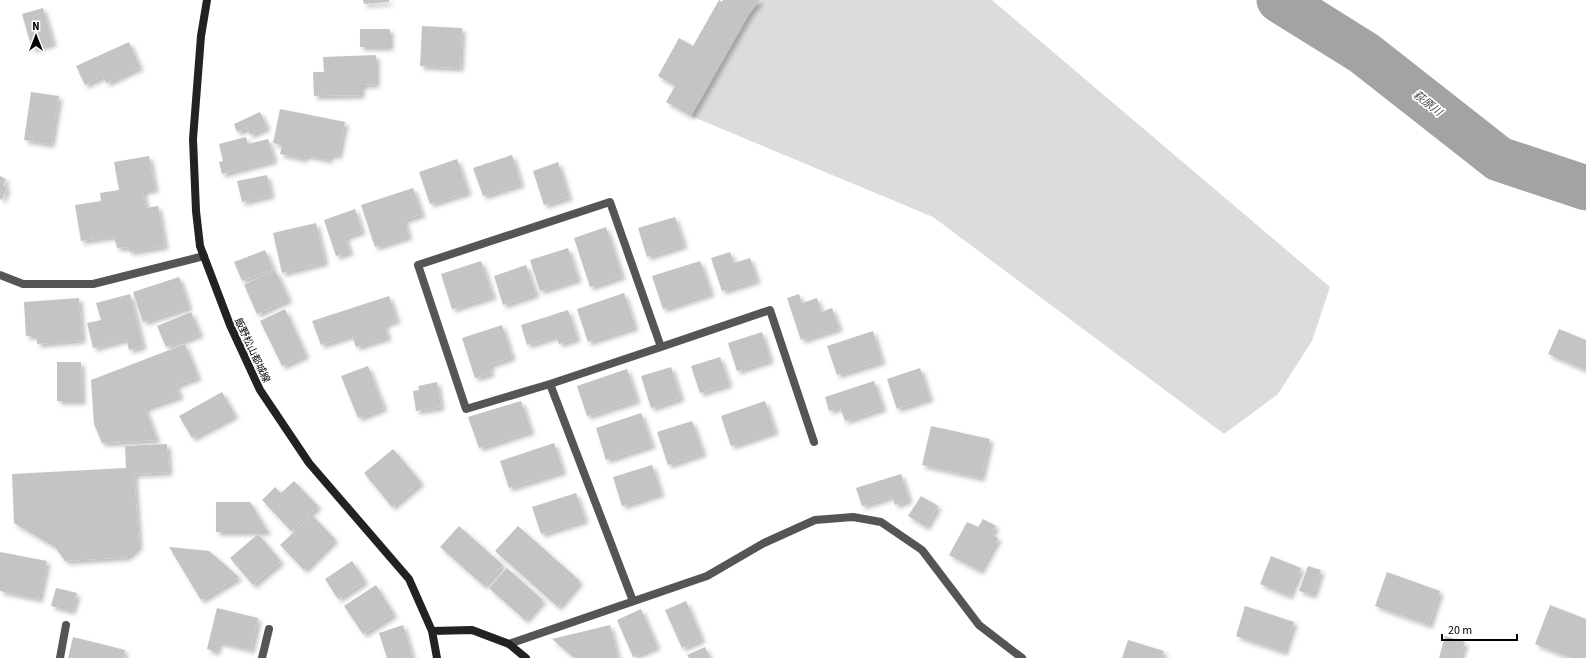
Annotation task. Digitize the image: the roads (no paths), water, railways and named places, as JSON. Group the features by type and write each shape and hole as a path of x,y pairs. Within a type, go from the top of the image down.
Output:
{"main road":[{"name":"飯野松山都城線","path":"207,0 201,36 193,140 196,211 200,246 230,325 260,390 309,462 409,579 432,631 437,658"},
{"path":"432,631 472,630 509,644 526,658"}],"street":[{"path":"661,347 610,202 418,265 466,409 550,384 661,347 770,310 814,442"},
{"path":"0,276 23,284 93,284 204,256"},
{"path":"550,384 633,601"},
{"path":"509,644 707,576 764,543 815,520 853,517 881,522 922,550 979,626 1022,658"},
{"path":"60,658 66,625"},
{"path":"262,658 269,629"}],"waterway":[{"name":"萩原川","path":"1279,0 1364,53 1499,159 1586,188"}]}
